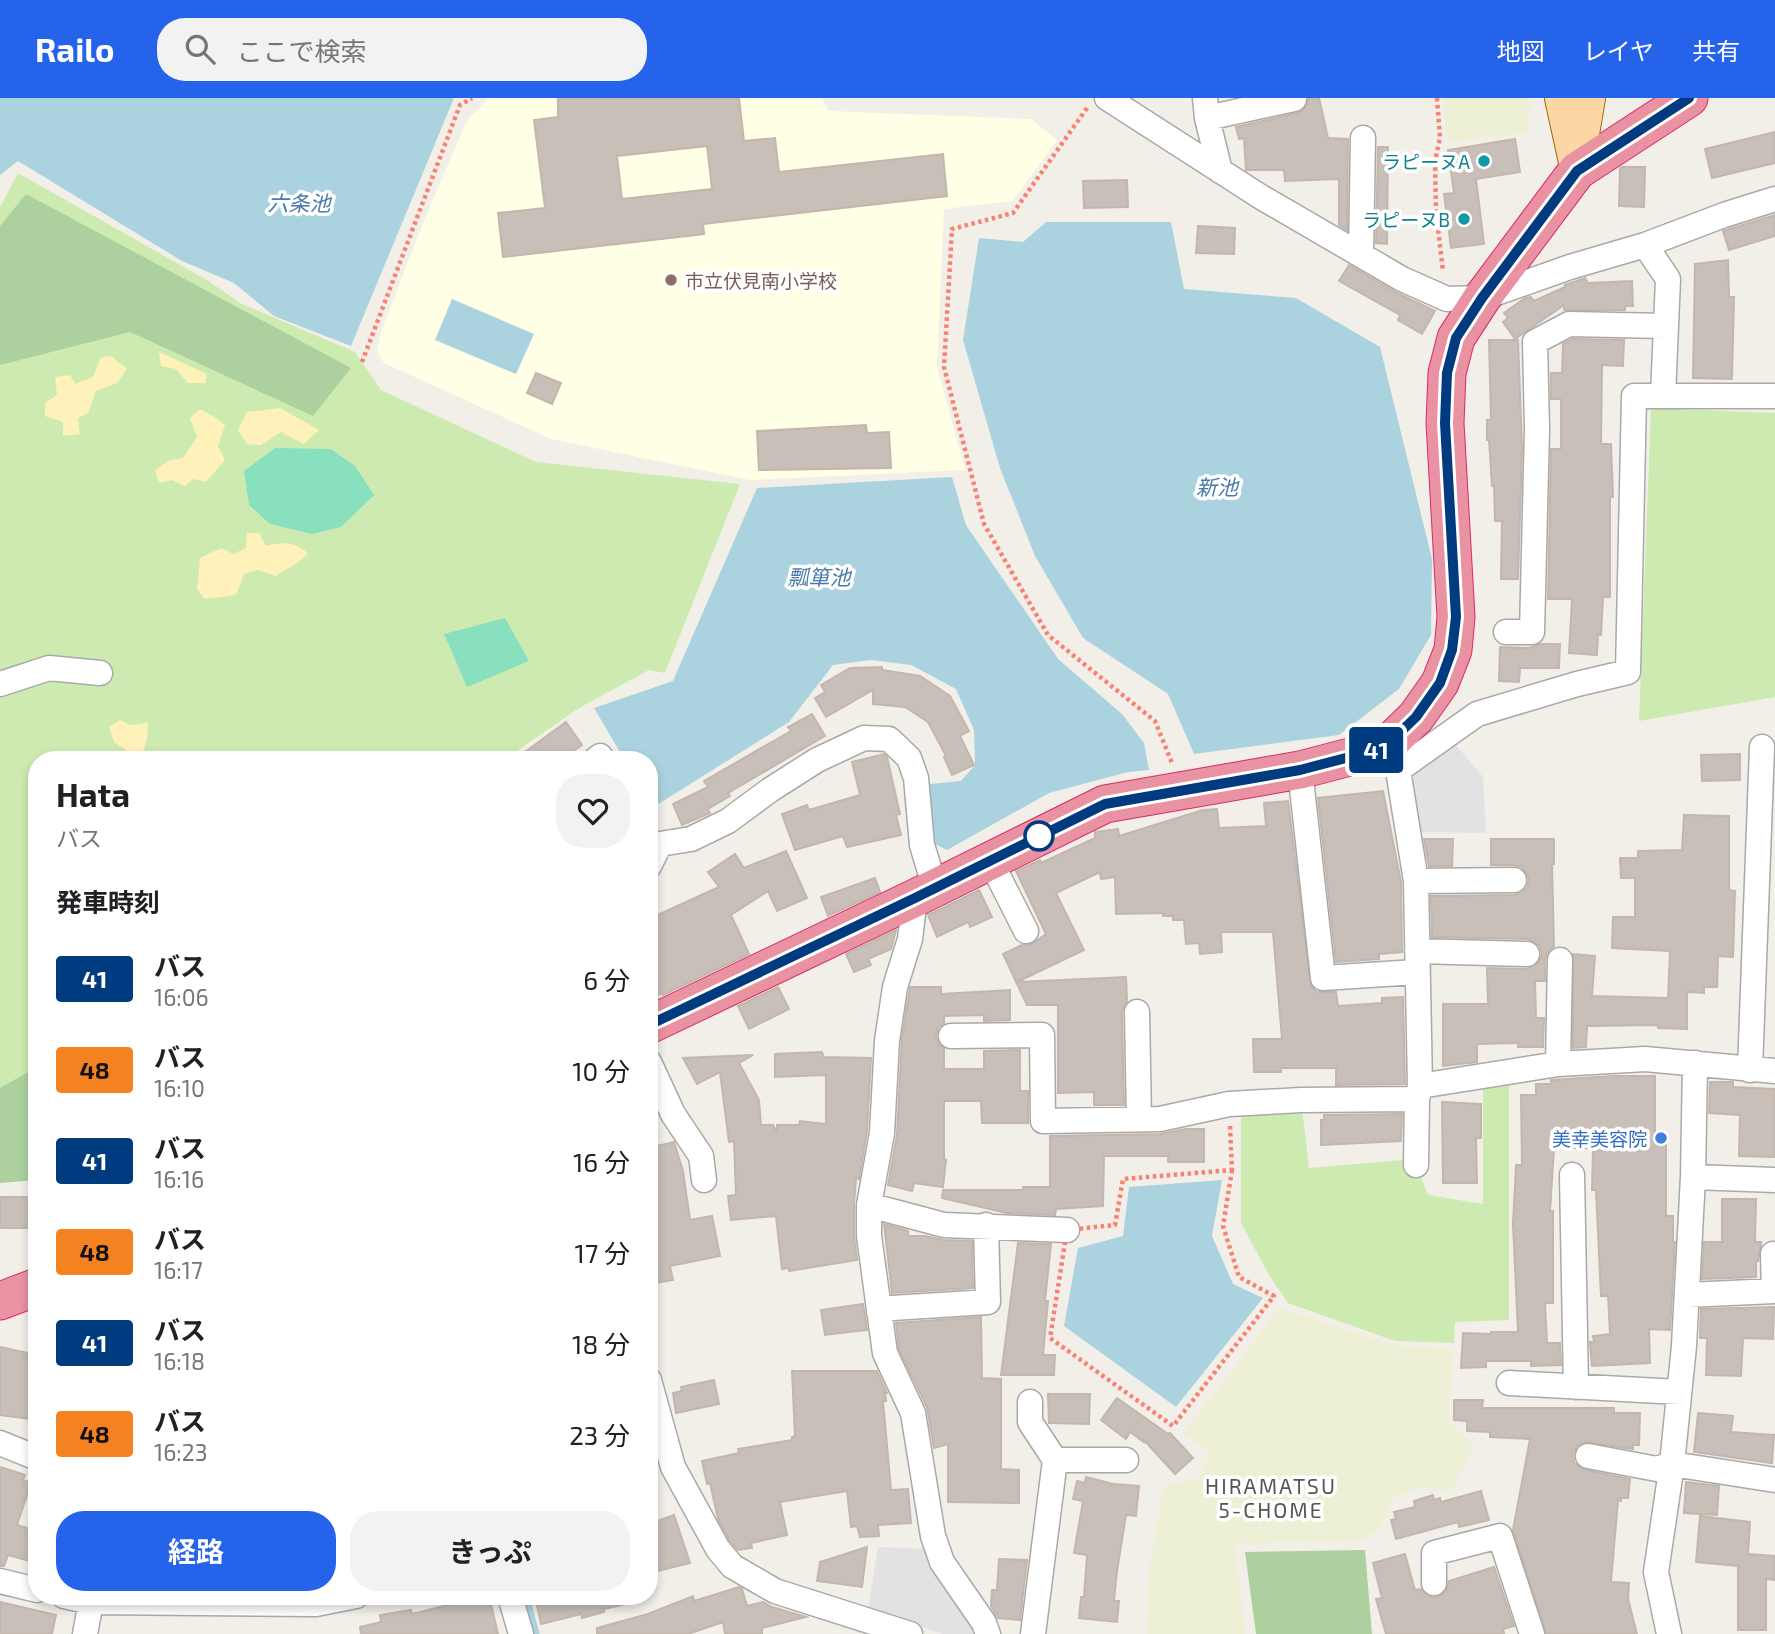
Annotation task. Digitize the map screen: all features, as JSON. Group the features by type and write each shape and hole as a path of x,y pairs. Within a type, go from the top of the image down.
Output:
{"highway":[{"path":"658,1021 1105,804 1300,770 1391,759 1440,683 1452,650 1456,617 1445,423 1447,373 1464,298 1577,171 1689,98"},
{"path":"0,1301 28,1290"}],"main road":[{"path":"1561,98 1577,171"},
{"path":"1577,171 1588,98"}],"street":[{"path":"1107,98 1261,198 1402,279 1464,298 1644,245 1775,199"},
{"path":"1220,171 1206,108 1294,99"},
{"path":"1362,255 1363,138"},
{"path":"1644,245 1668,279 1663,396"},
{"path":"1506,632 1532,632 1537,429 1535,342 1569,324 1665,326"},
{"path":"1416,1165 1416,881 1391,759 1476,714 1628,672 1634,396 1775,396"},
{"path":"0,684 49,668 100,673"},
{"path":"658,844 691,839 728,821 817,760 864,738 889,739 909,758 916,778 925,893 909,939 893,1000 887,1041 882,1133 869,1205 869,1236 885,1353 913,1413 925,1497 936,1545 942,1562 984,1623 988,1634"},
{"path":"1750,1070 1765,906 1762,747"},
{"path":"1300,770 1323,978 1417,961 1528,954"},
{"path":"990,860 1026,931"},
{"path":"1416,881 1514,880"},
{"path":"1558,1064 1560,960"},
{"path":"1137,1012 1139,1119"},
{"path":"951,1036 1042,1035 1043,1121 1160,1119 1229,1104 1418,1093 1558,1064 1645,1059 1775,1071"},
{"path":"1669,1634 1656,1572 1672,1464 1687,1295 1695,1063"},
{"path":"658,1082 673,1114 701,1156 704,1180"},
{"path":"1572,1175 1576,1387"},
{"path":"1693,1177 1775,1180"},
{"path":"869,1205 944,1225 1067,1230"},
{"path":"879,1312 892,1308 988,1303 986,1225"},
{"path":"1687,1295 1774,1291 1773,1254"},
{"path":"1509,1383 1679,1392"},
{"path":"1030,1402 1030,1422 1055,1460 1033,1634"},
{"path":"658,1413 673,1467 718,1549 732,1566 775,1591 910,1634"},
{"path":"0,1443 28,1454"},
{"path":"1588,1457 1657,1469 1672,1464 1775,1480"},
{"path":"1055,1460 1126,1460"},
{"path":"1434,1583 1434,1553 1500,1536 1532,1634"},
{"path":"0,1581 28,1588"},
{"path":"85,1634 91,1605"},
{"path":"513,1605 521,1634"}],"path":[{"path":"362,362 460,105 472,98"},
{"path":"1094,98 1013,213 952,229 944,367 985,524 1048,635 1155,721 1182,790"},
{"path":"1437,98 1440,138 1436,161 1436,212 1464,298"},
{"path":"1229,1104 1232,1170 1223,1226 1239,1277 1274,1296 1173,1426 1049,1338 1067,1230 1115,1225 1123,1179 1232,1170"}],"shaded area":[{"name":"市立伏見南小学校","path":"489,98 822,98 828,111 1031,119 1057,140 1013,201 944,209 937,366 965,470 750,480 551,439 384,363 377,352 381,332 421,228 467,120"},
{"path":"1442,98 1530,98 1529,132 1450,142"},
{"path":"1450,738 1483,777 1486,833 1414,832 1403,772"},
{"path":"1279,1308 1395,1345 1453,1349 1448,1421 1473,1447 1451,1492 1425,1487 1393,1497 1380,1529 1361,1541 1235,1543 1245,1634 1147,1634 1150,1565 1164,1484 1199,1479 1209,1453 1183,1434"},
{"path":"878,1547 930,1549 981,1634 943,1634 868,1609"}],"green space":[{"path":"18,173 207,280 240,303 355,352 381,390 536,462 740,484 665,673 649,670 579,708 517,751 28,751 28,1145 0,1151 0,207"},
{"path":"26,194 351,368 313,416 130,332 0,365 0,226"},
{"path":"1651,408 1775,413 1775,697 1639,721"},
{"path":"275,448 331,449 355,466 374,495 341,527 312,534 270,524 249,505 244,471"},
{"path":"505,618 529,661 467,687 444,634"},
{"path":"1509,1070 1509,1320 1455,1322 1454,1343 1395,1341 1288,1303 1269,1275 1241,1223 1241,1103 1301,1100 1309,1168 1414,1159 1428,1195 1483,1204 1483,1076"},
{"path":"28,1072 28,1181 0,1183 0,1088"},
{"path":"1365,1550 1372,1634 1256,1634 1245,1552"}],"sand":[{"path":"159,352 207,374 205,383 188,383 176,369 161,366"},
{"path":"111,356 127,369 117,383 96,391 88,413 78,418 80,434 63,436 63,422 45,416 45,403 57,395 55,377 70,375 75,384 93,377 101,357"},
{"path":"280,408 319,430 304,444 281,432 261,445 247,444 238,430 247,412"},
{"path":"200,409 225,425 218,446 225,460 206,482 193,479 185,486 172,480 159,483 155,470 170,460 183,458 197,437 190,418"},
{"path":"247,533 259,533 266,546 288,544 298,546 308,553 276,576 258,570 244,574 236,595 205,599 197,589 200,558 221,548 233,554 246,548"},
{"path":"120,720 131,725 148,723 143,751 125,751 114,742 109,727"}],"water":[{"name":"六条池","path":"0,98 454,98 351,346 274,316 234,283 182,261 18,161 0,175"},
{"name":"新池","path":"1046,222 1171,222 1184,289 1296,298 1380,347 1432,559 1431,635 1399,689 1339,735 1194,754 1168,694 1083,638 1035,556 1000,468 963,340 979,238 1023,242"},
{"path":"452,299 534,334 516,374 435,340"},
{"name":"瓢箪池","path":"952,477 966,525 1058,659 1122,714 1144,743 1149,770 1128,772 1049,793 947,850 931,842 930,784 961,781 975,765 974,730 956,689 911,665 871,660 833,665 789,722 658,804 658,751 619,751 594,708 673,681 757,488"},
{"path":"1222,1180 1212,1236 1233,1284 1263,1298 1176,1407 1064,1326 1078,1248 1123,1236 1129,1187"}],"building":[{"path":"558,98 739,98 744,141 775,138 779,172 943,154 947,196 703,224 704,234 503,257 498,213 545,208 534,120 558,117","holes":["707,146 712,189 622,199 617,156"]},
{"path":"1309,98 1319,98 1328,138 1348,139 1347,230 1339,225 1339,179 1285,181 1284,170 1246,170 1244,138 1239,139 1236,127 1298,113 1304,109"},
{"path":"1775,132 1775,163 1712,178 1705,149"},
{"path":"1515,139 1520,172 1476,179 1484,244 1451,248 1444,194 1454,193 1448,150"},
{"path":"1378,147 1388,147 1387,244 1376,243"},
{"path":"1622,167 1645,167 1644,207 1619,206"},
{"path":"1127,180 1128,207 1084,208 1083,181"},
{"path":"1775,215 1775,236 1729,250 1723,231"},
{"path":"1198,226 1235,228 1234,254 1196,253"},
{"path":"1728,260 1729,297 1734,297 1732,379 1693,378 1695,264"},
{"path":"1349,265 1395,292 1435,311 1422,334 1398,320 1400,315 1339,281"},
{"path":"1585,278 1588,283 1632,281 1633,306 1625,306 1625,310 1564,310 1564,305 1515,339 1503,322 1508,318 1504,313 1525,298 1531,297 1534,301"},
{"path":"1573,339 1624,340 1623,366 1602,365 1601,444 1611,444 1613,497 1610,497 1610,597 1603,597 1597,655 1569,653 1572,599 1548,599 1551,449 1561,449 1561,399 1551,399 1551,373 1562,373 1563,344"},
{"path":"1489,340 1518,340 1522,448 1518,579 1501,579 1502,521 1495,521 1494,486 1487,440 1487,420 1491,420"},
{"path":"536,373 561,383 552,404 527,393"},
{"path":"866,425 867,433 889,432 891,468 759,470 757,431"},
{"path":"1541,644 1560,644 1559,668 1520,668 1519,682 1499,681 1500,647 1529,648"},
{"path":"882,667 882,670 920,676 950,696 969,731 960,736 974,765 952,775 944,757 946,756 928,722 905,707 873,704 873,690 826,717 815,698 825,692 821,685 850,668"},
{"path":"812,714 825,736 728,793 730,796 708,809 710,813 682,825 673,804 708,787 704,781 791,731 788,727"},
{"path":"566,722 582,745 573,751 526,751"},
{"path":"884,754 887,757 900,814 896,815 901,835 847,847 843,836 795,850 782,814 807,805 809,810 860,795 852,762"},
{"path":"1740,754 1740,780 1702,781 1701,755"},
{"path":"1383,791 1401,882 1402,952 1379,954 1379,959 1336,962 1318,798"},
{"path":"1288,801 1311,986 1317,992 1336,992 1338,1006 1382,1003 1382,998 1403,997 1405,1084 1336,1085 1336,1068 1281,1068 1281,1072 1254,1072 1253,1039 1282,1039 1273,932 1221,932 1222,952 1200,954 1199,943 1186,944 1184,920 1173,920 1173,916 1163,916 1163,913 1116,914 1115,877 1101,879 1100,872 1056,893 1084,950 1017,982 1126,977 1127,1001 1122,1012 1124,1105 1094,1105 1094,1092 1058,1093 1058,1005 1027,1005 1003,954 1022,945 1032,944 1046,934 1016,871 1040,860 1041,863 1095,838 1095,832 1118,829 1119,836 1203,810 1217,809 1219,828 1266,826 1264,803"},
{"path":"1684,815 1729,816 1729,890 1735,891 1733,957 1718,956 1717,987 1704,987 1704,993 1687,992 1687,1029 1658,1028 1658,1025 1587,1026 1586,1047 1573,1048 1573,954 1595,956 1592,996 1668,998 1670,951 1612,948 1613,917 1635,917 1635,878 1621,878 1620,858 1638,858 1638,851 1682,850"},
{"path":"1424,839 1453,839 1452,866 1429,866"},
{"path":"1491,839 1554,839 1554,946 1545,959 1545,981 1535,981 1536,1018 1544,1018 1543,1047 1518,1047 1518,1043 1477,1044 1477,1062 1443,1066 1443,1004 1488,1004 1487,968 1527,969 1539,962 1542,955 1540,946 1528,939 1432,937 1431,896 1514,895 1527,888 1529,879 1522,867 1491,865"},
{"path":"786,851 807,898 777,911 768,891 731,915 749,954 663,995 658,995 658,915 719,887 708,872 735,854 744,868"},
{"path":"875,878 880,892 828,916 821,897"},
{"path":"979,890 992,917 970,927 968,922 937,937 928,915"},
{"path":"896,930 891,949 868,959 871,965 854,972 846,954"},
{"path":"778,987 789,1009 749,1029 738,1006"},
{"path":"910,987 941,987 941,994 1010,990 1010,1020 984,1021 984,1015 944,1016 944,1023 938,1028 936,1037 944,1049 944,1069 984,1069 984,1051 1020,1050 1020,1091 1028,1091 1028,1123 982,1123 981,1101 944,1101 946,1160 943,1187 914,1183 912,1191 888,1185 897,1135 902,1038"},
{"path":"822,1052 824,1057 871,1058 867,1131 859,1179 856,1178 854,1205 857,1260 789,1271 789,1268 782,1269 776,1216 731,1220 728,1196 736,1195 734,1141 729,1142 720,1072 697,1084 683,1058 753,1055 739,1063 759,1100 761,1125 773,1125 777,1133 777,1125 799,1125 800,1121 826,1124 826,1075 775,1077 775,1054"},
{"path":"1655,1076 1655,1132 1666,1133 1666,1216 1673,1216 1675,1242 1670,1330 1649,1329 1650,1363 1592,1366 1590,1342 1594,1342 1593,1336 1610,1334 1608,1296 1601,1296 1596,1190 1592,1190 1593,1148 1554,1148 1550,1211 1553,1211 1553,1303 1545,1303 1547,1343 1560,1343 1561,1365 1531,1366 1531,1361 1486,1361 1486,1367 1461,1368 1463,1333 1518,1332 1513,1224 1516,1165 1522,1165 1521,1095 1536,1095 1536,1084 1551,1084 1551,1080"},
{"path":"1710,1082 1733,1082 1733,1087 1775,1089 1775,1157 1739,1156 1740,1115 1709,1113"},
{"path":"1442,1102 1481,1104 1481,1138 1476,1138 1477,1183 1443,1183"},
{"path":"1402,1114 1401,1141 1321,1145 1321,1120 1324,1120 1324,1115"},
{"path":"1204,1129 1204,1162 1168,1162 1168,1156 1104,1156 1103,1206 1056,1209 1055,1215 1007,1213 942,1198 943,1190 1023,1190 1023,1187 1050,1187 1050,1136 1160,1134"},
{"path":"674,1142 683,1171 690,1220 712,1216 720,1256 670,1266 673,1280 658,1282 658,1146"},
{"path":"0,1197 28,1197 28,1228 0,1228"},
{"path":"1722,1199 1756,1199 1755,1242 1761,1242 1761,1246 1756,1261 1756,1277 1702,1279 1704,1242 1722,1242"},
{"path":"884,1224 908,1231 908,1236 972,1241 973,1288 892,1293"},
{"path":"1018,1243 1051,1244 1043,1355 1055,1355 1054,1375 1001,1375"},
{"path":"863,1304 867,1330 825,1335 821,1310"},
{"path":"1774,1307 1773,1339 1743,1338 1741,1376 1706,1375 1707,1338 1700,1338 1701,1309"},
{"path":"981,1317 982,1378 1001,1379 1001,1469 1019,1470 1019,1503 948,1502 948,1444 934,1448 927,1407 899,1349 896,1323"},
{"path":"0,1347 28,1353 28,1419 0,1415"},
{"path":"792,1371 877,1371 887,1393 886,1401 883,1401 891,1490 908,1489 911,1523 878,1525 879,1536 860,1537 857,1526 851,1527 847,1491 780,1502 787,1535 751,1543 752,1548 738,1550 730,1541 718,1519 702,1461 739,1453 738,1449 792,1440 795,1436"},
{"path":"714,1380 719,1404 676,1413 673,1393 682,1391 681,1387"},
{"path":"1048,1394 1090,1394 1089,1424 1049,1423"},
{"path":"1117,1398 1170,1433 1193,1458 1175,1474 1144,1440 1130,1432 1126,1439 1101,1420"},
{"path":"1454,1400 1483,1400 1482,1408 1614,1408 1614,1413 1640,1413 1639,1445 1633,1445 1633,1449 1584,1442 1577,1446 1573,1454 1574,1462 1585,1470 1630,1479 1628,1498 1618,1500 1611,1582 1629,1583 1628,1599 1637,1634 1546,1634 1513,1530 1530,1439 1490,1437 1490,1432 1467,1431 1467,1421 1454,1420"},
{"path":"1698,1413 1733,1416 1731,1432 1774,1435 1772,1463 1694,1452"},
{"path":"0,1467 25,1475 23,1480 28,1482 28,1492 17,1525 28,1528 28,1561 8,1555 4,1566 0,1566"},
{"path":"1086,1477 1113,1484 1139,1486 1136,1516 1126,1515 1114,1601 1119,1601 1117,1622 1079,1618 1081,1597 1084,1597 1087,1555 1074,1553 1083,1501 1073,1499 1077,1481 1085,1483"},
{"path":"1686,1482 1719,1486 1717,1515 1684,1513"},
{"path":"1481,1491 1489,1520 1459,1527 1458,1522 1396,1539 1391,1520 1396,1519 1394,1512 1415,1507 1414,1501 1433,1495 1434,1500 1440,1498 1441,1502"},
{"path":"674,1515 690,1563 658,1571 658,1521"},
{"path":"1700,1516 1750,1522 1748,1554 1775,1556 1775,1580 1766,1579 1766,1630 1738,1630 1738,1566 1696,1562"},
{"path":"867,1547 862,1587 817,1581 820,1562"},
{"path":"1405,1554 1415,1590 1421,1589 1433,1598 1446,1591 1449,1581 1494,1567 1514,1626 1503,1629 1504,1634 1386,1634 1376,1599 1382,1598 1373,1563"},
{"path":"999,1559 1027,1560 1020,1620 998,1618 991,1606 992,1590 997,1590"},
{"path":"739,1587 747,1606 763,1602 806,1617 762,1628 762,1634 725,1634 723,1622 688,1634 597,1634 597,1628 648,1614 693,1596 694,1601"},
{"path":"0,1602 56,1615 52,1634 0,1634"},
{"path":"448,1605 491,1605 498,1634 361,1634 360,1627 381,1622 380,1615 411,1610 412,1614"},
{"path":"537,1605 622,1605 582,1618 581,1614 541,1624"}],"waterway":[{"path":"528,1605 536,1634"}],"bus line":[{"name":"41","path":"658,1021 1105,804 1300,770 1384,748 1416,717 1440,683 1452,650 1456,617 1445,423 1447,373 1456,338 1482,298 1577,171 1689,98"}],"place":[{"name":"ラピーヌA","path":"1484,161"},
{"name":"ラピーヌB","path":"1464,219"},
{"name":"市立伏見南小学校","path":"671,280"},
{"name":"美幸美容院","path":"1661,1138"}],"district":[{"name":"HIRAMATSU 5-CHOME","path":"1271,1497"}]}
